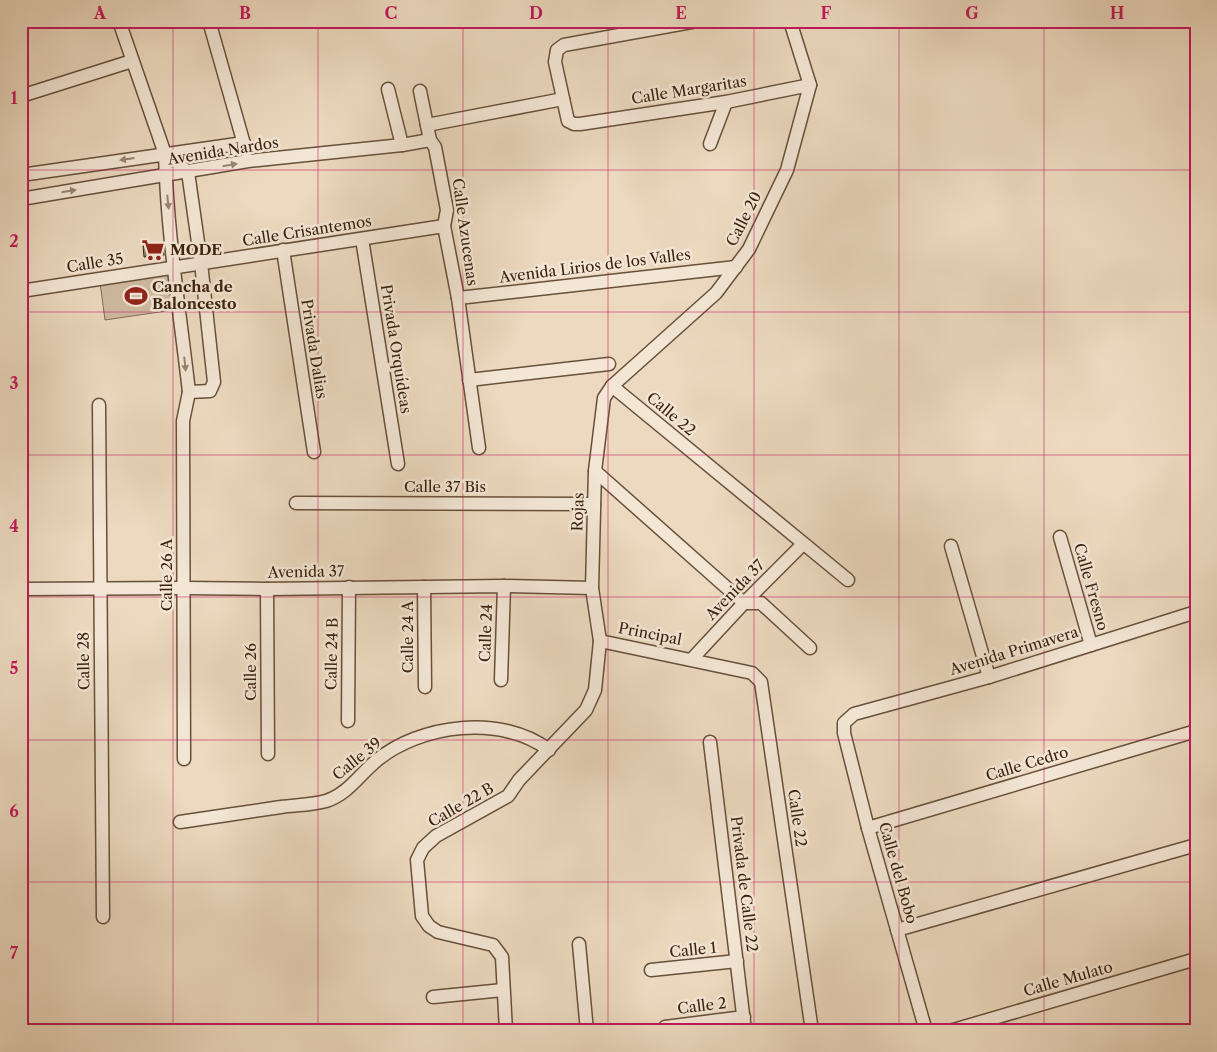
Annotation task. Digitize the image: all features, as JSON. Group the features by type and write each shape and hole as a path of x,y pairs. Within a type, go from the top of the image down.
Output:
{"street":[{"path":"119,21 165,154 188,172 201,263 214,382 210,391 188,392"},
{"path":"209,21 248,161"},
{"path":"427,125 563,99 555,62 557,50 564,45 697,21"},
{"path":"790,21 810,85"},
{"path":"21,96 132,61"},
{"name":"Calle Margaritas","path":"563,99 568,121 574,124 726,102 810,85"},
{"name":"Calle 20","path":"612,386 716,293 749,249 787,170 810,85"},
{"path":"388,88 402,145"},
{"name":"Calle Azucenas","path":"420,91 430,140 435,147 447,210 444,226 458,298 479,448"},
{"path":"710,144 726,102"},
{"name":"Avenida Nardos","path":"21,199 248,161 402,145 430,140"},
{"name":"Avenida Nardos","path":"21,175 244,143"},
{"name":"Calle 26 A","path":"165,154 165,176 188,392 182,421 184,759"},
{"name":"Calle Crisantemos","path":"174,267 444,226"},
{"name":"Privada Orquídeas","path":"362,239 398,464"},
{"name":"Privada Dalias","path":"283,250 314,452"},
{"name":"Avenida Lirios de los Valles","path":"458,298 736,266"},
{"name":"Calle 35","path":"21,291 174,267"},
{"path":"469,380 609,364"},
{"name":"Rojas","path":"600,641 592,588 595,471 604,398 612,386"},
{"name":"Calle 22","path":"612,386 803,544"},
{"name":"Calle 28","path":"99,405 102,917"},
{"path":"595,471 744,603 761,603 810,648"},
{"name":"Calle 37 Bis","path":"296,503 594,504"},
{"name":"Calle Fresno","path":"1060,537 1090,645"},
{"path":"803,544 848,580"},
{"name":"Avenida 37","path":"692,659 803,544"},
{"path":"951,546 990,678"},
{"name":"Avenida 37","path":"21,589 267,589 504,586 592,588"},
{"name":"Calle 24","path":"501,680 504,586"},
{"name":"Calle 24 B","path":"348,721 349,587"},
{"name":"Calle 24 A","path":"424,587 425,687"},
{"name":"Calle 26","path":"267,589 268,754"},
{"name":"Avenida Primavera","path":"844,723 854,714 990,678 1196,612"},
{"name":"Principal","path":"600,641 692,659"},
{"name":"Calle 22 B","path":"506,1031 502,957 493,945 438,932 429,926 422,916 417,860 423,848 436,836 508,796 519,780 586,710 595,690 600,641"},
{"name":"Calle 22","path":"692,659 752,673 761,682 812,1031"},
{"name":"Calle del Bobo","path":"844,723 844,733 868,828 926,1031"},
{"name":"Calle 39","path":"180,822 327,800 349,789 376,761 406,742 431,733 460,728 488,728 516,734 539,742 549,750"},
{"name":"Calle Cedro","path":"868,828 1196,731"},
{"name":"Privada de Calle 22","path":"710,742 745,1031"},
{"path":"897,930 1196,845"},
{"path":"579,944 587,1031"},
{"name":"Calle Mulato","path":"950,1031 1196,959"},
{"name":"Calle 1","path":"651,970 738,961"},
{"path":"433,997 503,990"},
{"name":"Calle 2","path":"665,1027 744,1017"}],"shaded area":[{"name":"Cancha de Baloncesto","path":"168,272 173,310 105,320 100,282"}],"building":[{"name":"MODE","path":"162,243 164,255 144,257 143,246"}],"place":[{"name":"MODE","path":"153,250"},
{"name":"Cancha de Baloncesto","path":"136,296"}]}
